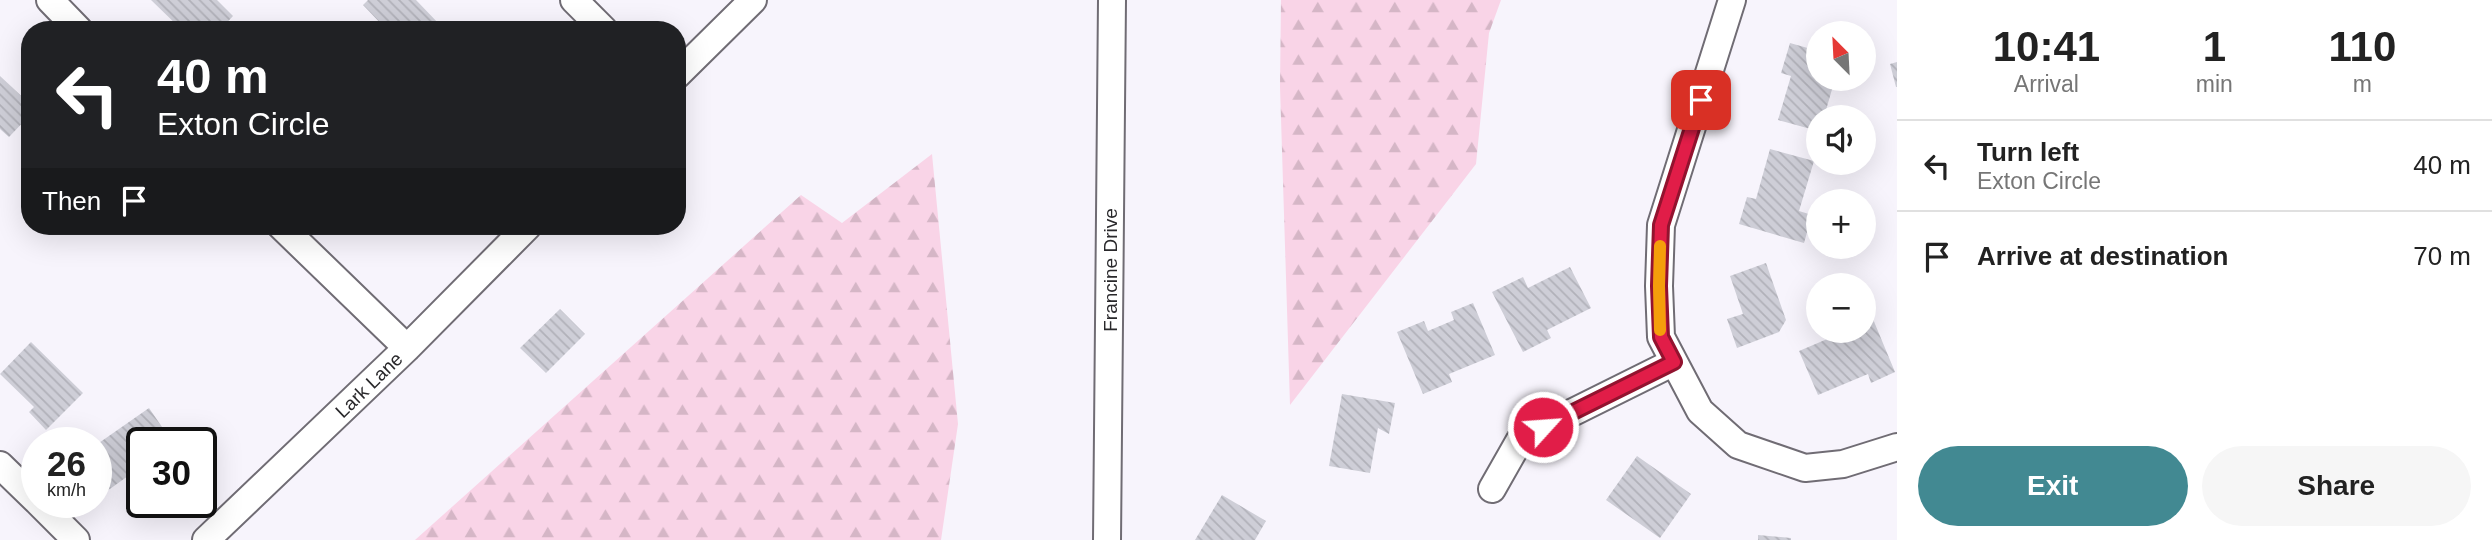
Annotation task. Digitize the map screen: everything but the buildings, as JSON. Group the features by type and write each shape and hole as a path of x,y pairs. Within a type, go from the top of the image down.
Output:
{"street":[{"path":"50,0 70,21"},
{"path":"574,0 595,21"},
{"path":"686,66 753,0"},
{"name":"Francine Drive","path":"1107,540 1112,0"},
{"path":"1732,0 1661,225 1661,337 1699,411 1738,445 1805,468 1843,464 1897,447"},
{"path":"290,235 407,348"},
{"name":"Lark Lane","path":"206,540 407,348 519,235"},
{"path":"1492,489 1521,438 1674,362"},
{"path":"0,465 21,486"},
{"path":"53,518 76,540"}],"green space":[{"path":"1281,0 1501,0 1489,33 1476,164 1290,405 1280,87"},
{"path":"932,154 958,424 941,540 415,540 801,195 842,223"}],"slow traffic":[{"path":"1660,246 1660,330"}],"route":[{"path":"1543,427 1674,362 1661,337 1661,225 1701,100"}]}
